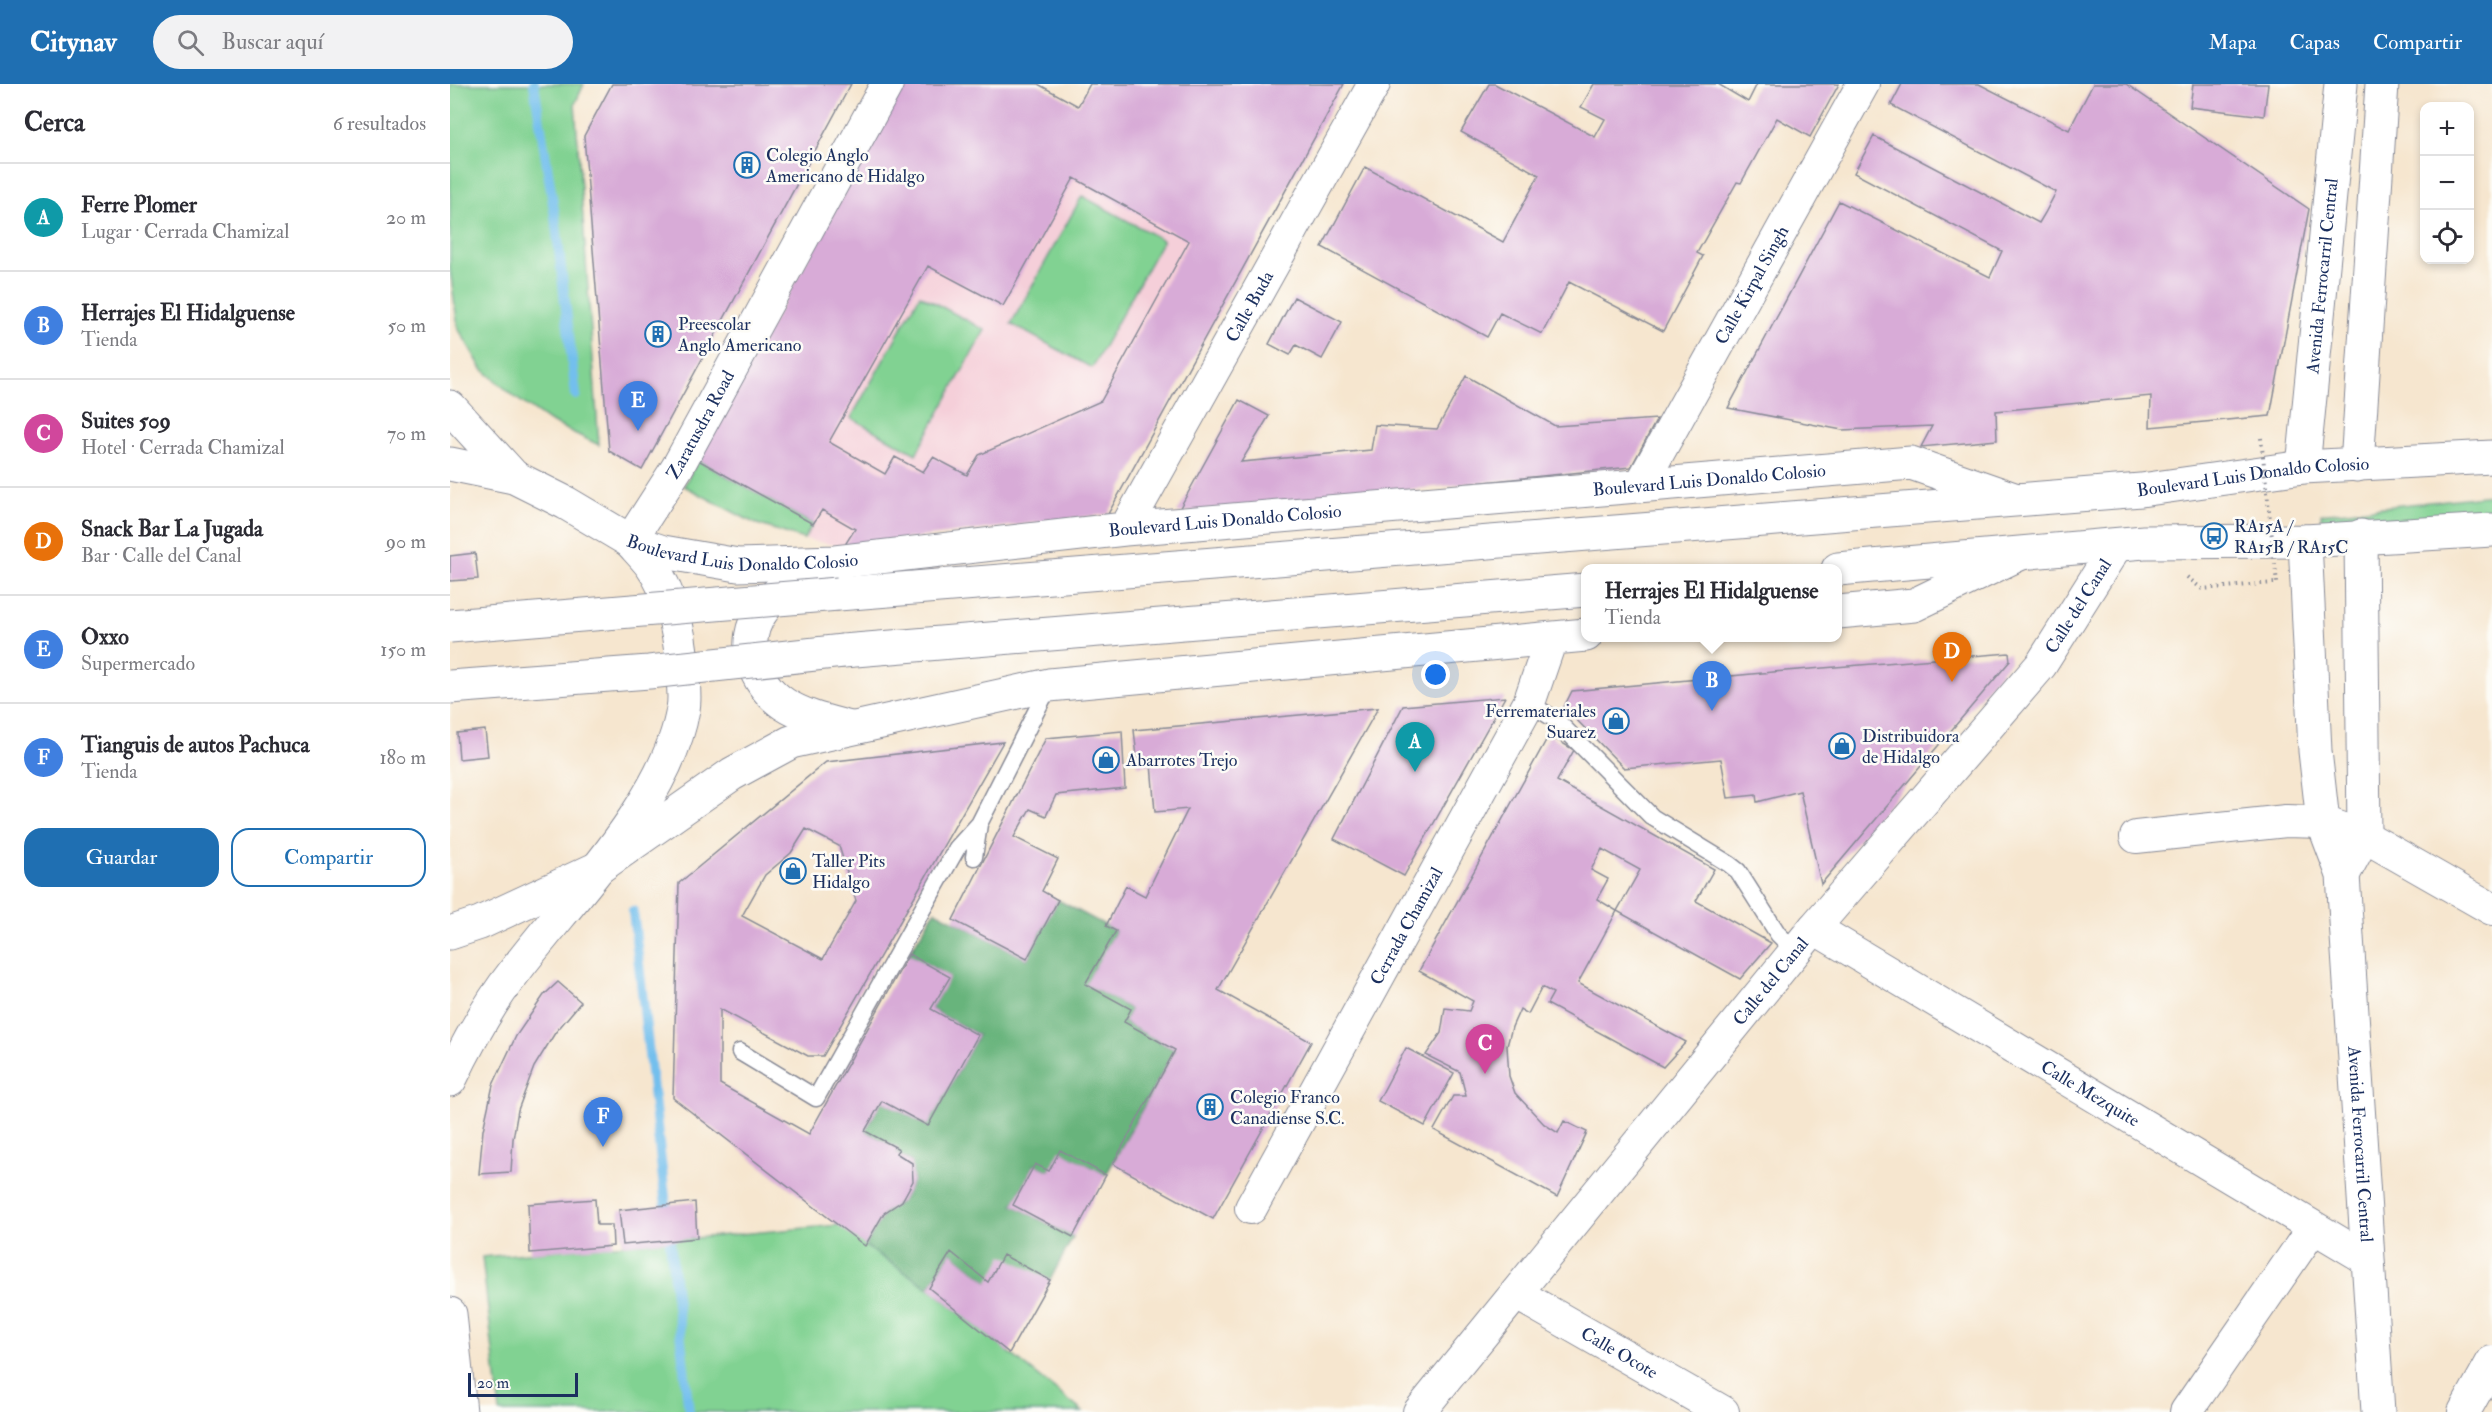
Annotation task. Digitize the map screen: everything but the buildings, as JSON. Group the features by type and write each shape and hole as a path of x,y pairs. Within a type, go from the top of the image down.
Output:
{"main road":[{"name":"Avenida Ferrocarril Central","path":"2303,467 2341,84"},
{"path":"2357,465 2382,84"},
{"path":"450,407 514,477"},
{"name":"Boulevard Luis Donaldo Colosio","path":"450,626 2141,490 2303,467 2492,457"},
{"name":"Boulevard Luis Donaldo Colosio","path":"450,464 514,477 566,503 630,541 663,552 738,565 835,562 1125,529 1911,463 2014,499"},
{"path":"1842,569 2144,543 2305,541 2492,530"},
{"path":"2343,875 2364,836 2361,536"},
{"path":"450,1080 469,1041 514,972 598,868 646,800 670,754 684,708 681,646 661,583 651,566 630,541"},
{"name":"Avenida Ferrocarril Central","path":"2305,541 2315,751 2324,822 2343,875 2374,1406"},
{"path":"1842,612 1914,605 2021,553"},
{"path":"835,562 790,580 761,612 751,632 749,651 761,680 783,703 815,718 849,728"},
{"path":"450,687 649,672 843,651 1581,590"},
{"path":"450,933 480,923 598,868 732,774 791,742 1049,685 1581,636"},
{"path":"450,1314 459,1412"}],"street":[{"name":"Zaratusdra Road","path":"630,541 677,468 887,84"},
{"name":"Calle Buda","path":"1125,529 1374,84"},
{"name":"Calle Kirpal Singh","path":"1640,486 1863,84"},
{"name":"Calle del Canal","path":"1419,1412 1805,940 2041,665 2116,546"},
{"name":"Cerrada Chamizal","path":"1251,1208 1529,704 1551,639"},
{"path":"2136,837 2286,821 2324,822 2364,836 2492,909"},
{"name":"Calle Mezquite","path":"1805,940 2367,1259"},
{"path":"2186,1412 2313,1228"},
{"name":"Calle Ocote","path":"1517,1294 1723,1412"},
{"path":"2464,1412 2492,1362"}],"lane":[{"path":"974,857 980,825 1049,685"},
{"path":"1529,704 1557,720 1652,817 1738,871 1778,934 1805,940"},
{"path":"740,1052 816,1098 957,848 980,825"}],"path":[{"path":"2202,589 2277,583 2261,438"}],"shaded area":[{"path":"903,84 928,84 1080,166 1344,84 1108,514 839,546 804,539 754,523 684,486"}],"green space":[{"path":"450,84 584,84 575,104 599,445 549,421 516,398 482,369 458,328 450,269"},
{"path":"1082,196 1163,240 1092,368 1011,324"},
{"path":"920,295 985,330 916,454 851,418"},
{"path":"698,460 813,524 804,539 754,523 684,486"},
{"path":"2492,495 2492,519 2322,532 2321,514"},
{"path":"1058,900 1116,931 1086,984 1131,1009 1124,1022 1175,1050 1106,1175 1061,1151 1049,1171 1035,1164 1013,1205 1073,1237 1050,1280 988,1282 951,1252 929,1288 865,1246 884,1213 902,1201 913,1181 912,1162 896,1153 898,1149 865,1131 882,1101 928,1126 978,1035 931,1009 949,977 909,954 935,911 1027,959"},
{"path":"850,1224 1083,1412 500,1412 482,1257"}],"waterway":[{"path":"534,84 555,216 576,395"},
{"path":"633,911 689,1412"}],"place":[{"name":"Colegio Anglo Americano de Hidalgo","path":"747,165"},
{"name":"Preescolar Anglo Americano","path":"658,334"},
{"name":"Oxxo","path":"638,431"},
{"name":"RA15A / RA15B / RA15C","path":"2214,536"},
{"name":"Snack Bar La Jugada","path":"1952,682"},
{"name":"Herrajes El Hidalguense","path":"1712,711"},
{"name":"Ferremateriales Suarez","path":"1616,721"},
{"name":"Distribuidora de Hidalgo","path":"1842,746"},
{"name":"Abarrotes Trejo","path":"1106,760"},
{"name":"Ferre Plomer","path":"1415,772"},
{"name":"Taller Pits Hidalgo","path":"793,871"},
{"name":"Suites 509","path":"1485,1074"},
{"name":"Colegio Franco Canadiense S.C.","path":"1210,1107"},
{"name":"Tianguis de autos Pachuca","path":"603,1147"}]}
